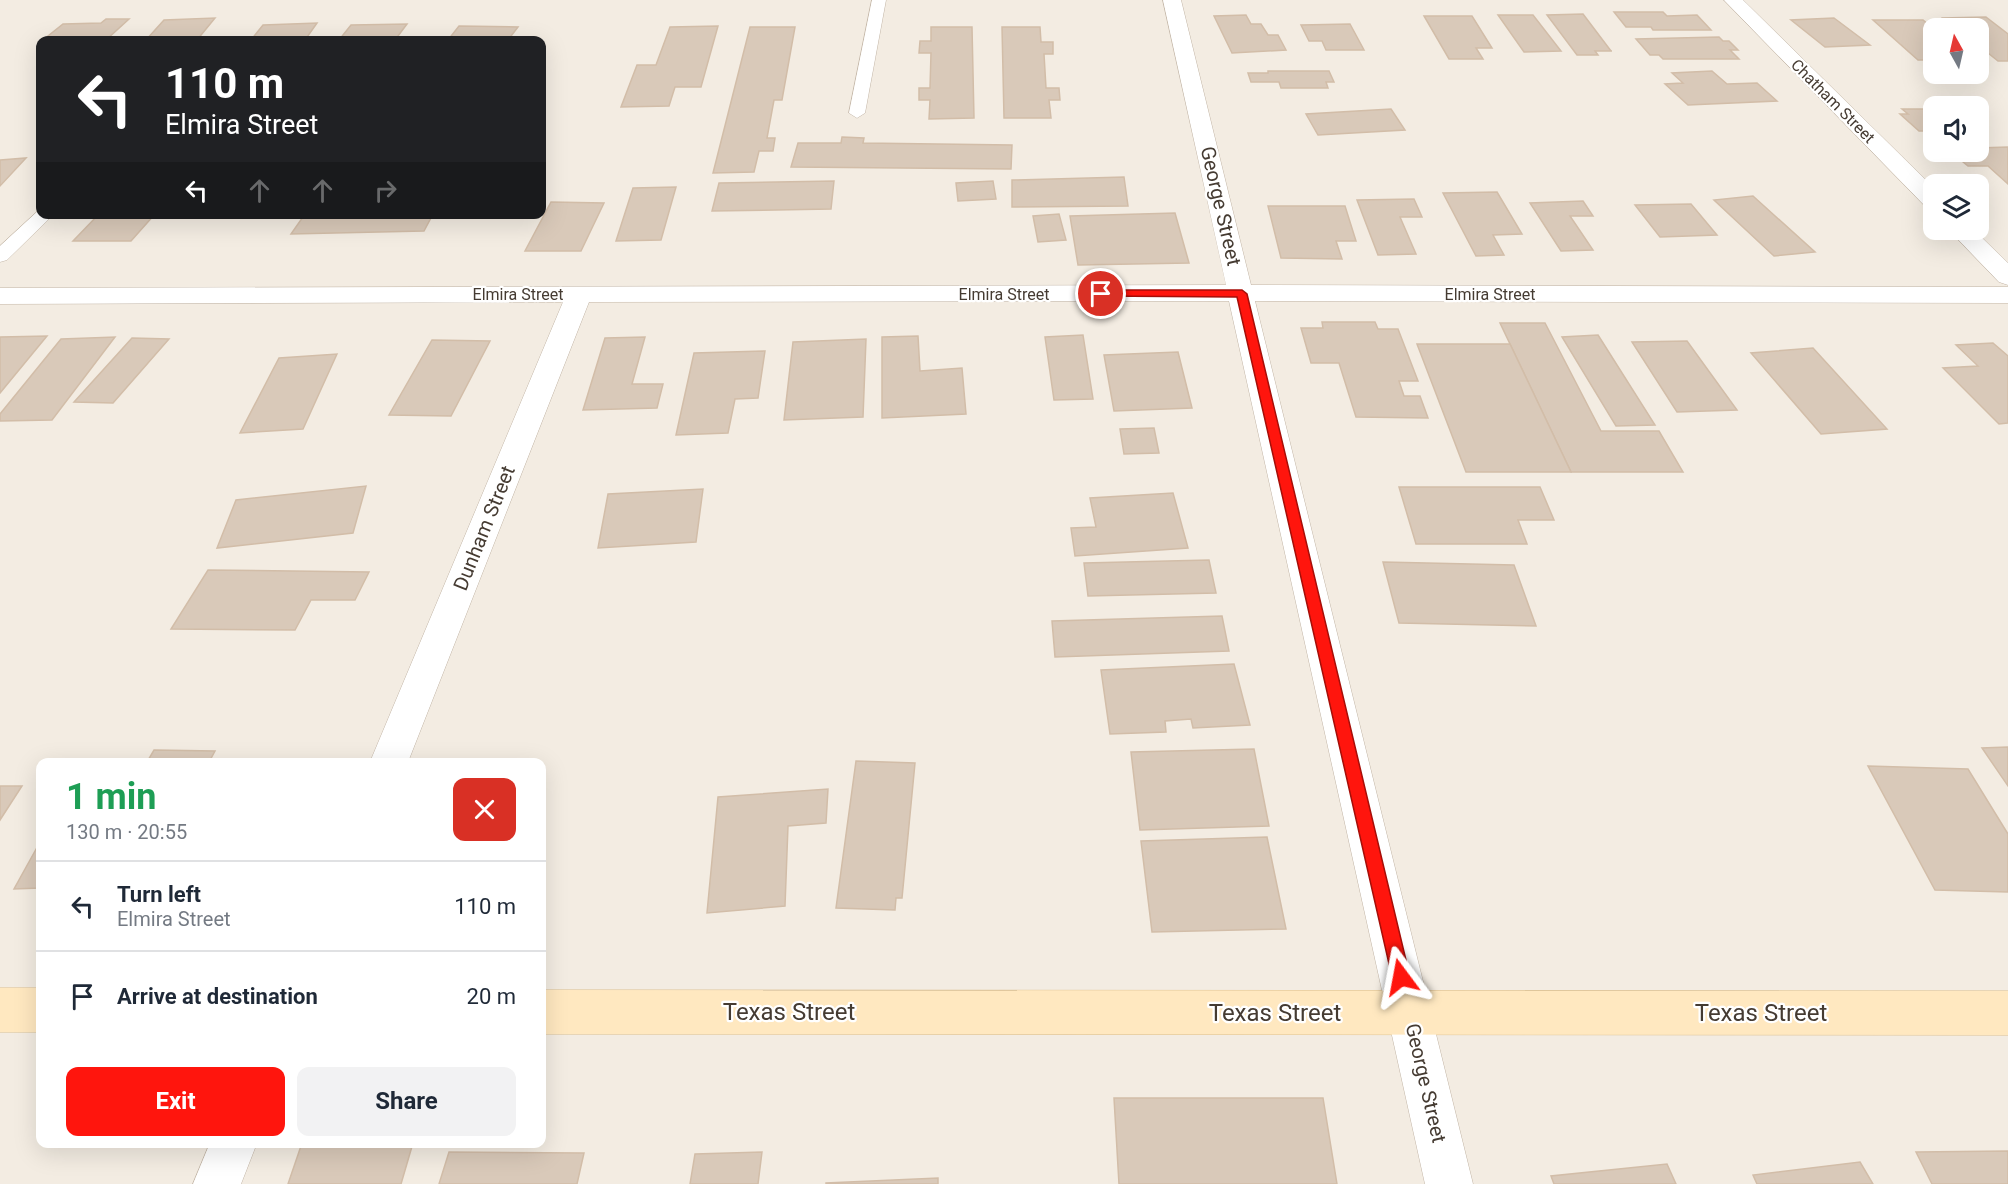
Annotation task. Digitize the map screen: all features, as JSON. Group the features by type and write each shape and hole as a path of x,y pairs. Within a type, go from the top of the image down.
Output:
{"street":[{"name":"George Street","path":"1172,0 1449,1184"},
{"name":"Chatham Street","path":"1733,0 1923,191"},
{"path":"1971,240 2008,277"},
{"name":"Dunham Street","path":"391,758 579,294"},
{"name":"Elmira Street","path":"0,296 2008,295"},
{"path":"0,1010 36,1010"},
{"name":"Texas Street","path":"546,1012 2008,1013"},
{"path":"217,1184 232,1148"}],"lane":[{"path":"857,113 879,0"},
{"path":"0,256 40,219"}],"building":[{"path":"1614,12 1663,12 1667,16 1697,15 1711,30 1653,30 1651,27 1626,27"},
{"path":"1583,14 1611,51 1595,51 1598,55 1577,55 1547,15"},
{"path":"1246,15 1251,24 1261,24 1268,35 1278,35 1286,50 1232,53 1214,16"},
{"path":"1498,15 1533,15 1561,51 1524,52"},
{"path":"1424,16 1472,16 1492,48 1476,48 1483,59 1449,59"},
{"path":"215,18 200,36 150,36 164,20"},
{"path":"1834,18 1870,45 1825,47 1791,20"},
{"path":"106,19 129,19 110,36 48,36 63,24 101,23"},
{"path":"1989,19 2008,34 2008,61 1998,61 1989,54"},
{"path":"1873,20 1923,20 1923,60 1918,60"},
{"path":"317,23 308,36 254,36 263,25"},
{"path":"407,24 398,36 342,36 351,25"},
{"path":"1350,24 1364,50 1326,50 1322,41 1309,41 1301,25"},
{"path":"459,26 518,27 511,36 451,36"},
{"path":"718,26 701,87 675,87 669,106 621,107 637,65 656,65 670,27"},
{"path":"750,27 795,27 782,100 774,100 767,138 775,138 773,151 759,151 754,172 713,173"},
{"path":"931,27 972,27 974,118 929,119 930,100 919,100 919,88 930,88 931,53 919,53 920,41 931,41"},
{"path":"1002,27 1040,27 1041,42 1053,42 1053,54 1044,54 1046,88 1059,88 1060,100 1049,100 1051,118 1004,118"},
{"path":"1719,37 1723,41 1729,41 1738,50 1730,50 1739,59 1663,59 1659,55 1650,55 1636,39"},
{"path":"1268,71 1329,71 1334,82 1326,82 1328,88 1281,88 1279,82 1251,82 1248,73 1268,73"},
{"path":"1712,71 1727,84 1757,83 1777,101 1688,105 1665,84 1683,83 1672,73"},
{"path":"1391,109 1405,130 1318,135 1306,114"},
{"path":"1902,109 1923,109 1923,131 1919,131 1900,114 1908,114"},
{"path":"842,137 864,138 863,143 1012,145 1011,169 791,167 798,143 841,143"},
{"path":"2008,147 2008,184 1988,166 1968,166 1963,162 1989,162 1989,148"},
{"path":"26,158 0,186 0,160"},
{"path":"1124,177 1128,206 1012,207 1012,180"},
{"path":"834,181 831,209 712,211 719,183"},
{"path":"993,181 996,199 958,201 956,183"},
{"path":"676,187 661,240 616,241 633,188"},
{"path":"1497,192 1522,234 1493,235 1504,255 1476,256 1443,193"},
{"path":"1753,196 1815,252 1774,256 1714,200"},
{"path":"1414,199 1422,217 1400,217 1416,254 1378,255 1357,200"},
{"path":"1583,201 1593,216 1570,216 1593,250 1561,251 1530,203"},
{"path":"551,202 604,203 581,251 525,251 542,219 546,219 546,211"},
{"path":"1691,204 1717,235 1660,237 1635,205"},
{"path":"1268,206 1345,206 1356,241 1336,241 1342,259 1281,258"},
{"path":"1175,213 1189,263 1078,265 1070,216"},
{"path":"1059,214 1066,240 1038,242 1033,216"},
{"path":"94,219 151,219 131,241 73,241"},
{"path":"302,219 430,219 424,231 291,234"},
{"path":"1322,322 1375,322 1378,329 1398,329 1418,381 1399,381 1404,396 1420,396 1428,418 1356,417 1339,363 1311,363 1301,328 1323,328"},
{"path":"1500,323 1545,323 1601,431 1659,431 1683,472 1571,472"},
{"path":"1083,335 1093,399 1054,400 1045,337"},
{"path":"1598,335 1655,425 1616,426 1562,337"},
{"path":"47,336 0,393 0,337"},
{"path":"918,336 920,371 962,368 966,414 882,418 882,337"},
{"path":"115,337 52,420 0,421 0,414 61,339"},
{"path":"645,337 632,384 663,384 657,408 583,410 605,338"},
{"path":"132,338 169,339 113,403 74,402"},
{"path":"866,339 863,417 784,420 793,342"},
{"path":"432,340 490,341 451,416 389,415"},
{"path":"1687,341 1737,410 1677,412 1632,342"},
{"path":"1993,343 2008,356 2008,423 1999,424 1943,368 1978,366 1956,345"},
{"path":"1417,344 1510,344 1571,472 1466,472"},
{"path":"1813,348 1887,429 1821,434 1751,353"},
{"path":"765,351 758,398 735,399 728,433 676,435 694,353"},
{"path":"1178,352 1192,408 1114,411 1104,355"},
{"path":"337,354 303,429 240,433 279,358"},
{"path":"1154,428 1159,453 1124,454 1120,429"},
{"path":"366,486 353,533 217,548 236,500"},
{"path":"1399,487 1540,487 1554,520 1518,520 1527,544 1416,544"},
{"path":"703,489 696,542 598,548 608,494"},
{"path":"1173,493 1188,548 1075,556 1071,528 1096,527 1090,498"},
{"path":"1209,560 1216,593 1088,596 1084,563"},
{"path":"1383,562 1514,565 1536,626 1399,623"},
{"path":"208,570 369,572 355,600 311,600 295,630 171,629"},
{"path":"1222,616 1229,651 1055,657 1052,621"},
{"path":"1234,664 1250,725 1193,728 1191,719 1165,721 1166,732 1110,734 1101,670"},
{"path":"2008,747 2008,786 1982,748"},
{"path":"1254,749 1269,826 1140,830 1131,752"},
{"path":"154,750 215,751 211,758 149,758"},
{"path":"856,761 915,763 902,898 896,898 895,910 836,908"},
{"path":"1868,766 1968,769 2008,834 2008,892 1935,890"},
{"path":"0,786 22,786 0,820"},
{"path":"828,789 826,823 788,826 785,906 707,913 718,797"},
{"path":"1267,837 1286,929 1152,932 1141,841"},
{"path":"36,849 36,888 14,889"},
{"path":"1114,1098 1323,1098 1337,1184 1119,1184"},
{"path":"300,1148 412,1148 401,1184 288,1184"},
{"path":"2008,1151 2008,1184 1932,1184 1916,1152"},
{"path":"449,1152 584,1153 577,1184 439,1184"},
{"path":"762,1152 758,1184 690,1184 695,1154"},
{"path":"1860,1162 1873,1184 1757,1184 1753,1175"},
{"path":"1667,1164 1676,1184 1554,1184 1551,1176"},
{"path":"938,1178 938,1184 826,1184 826,1183"}],"route":[{"path":"1101,294 1242,294 1401,977"}]}
